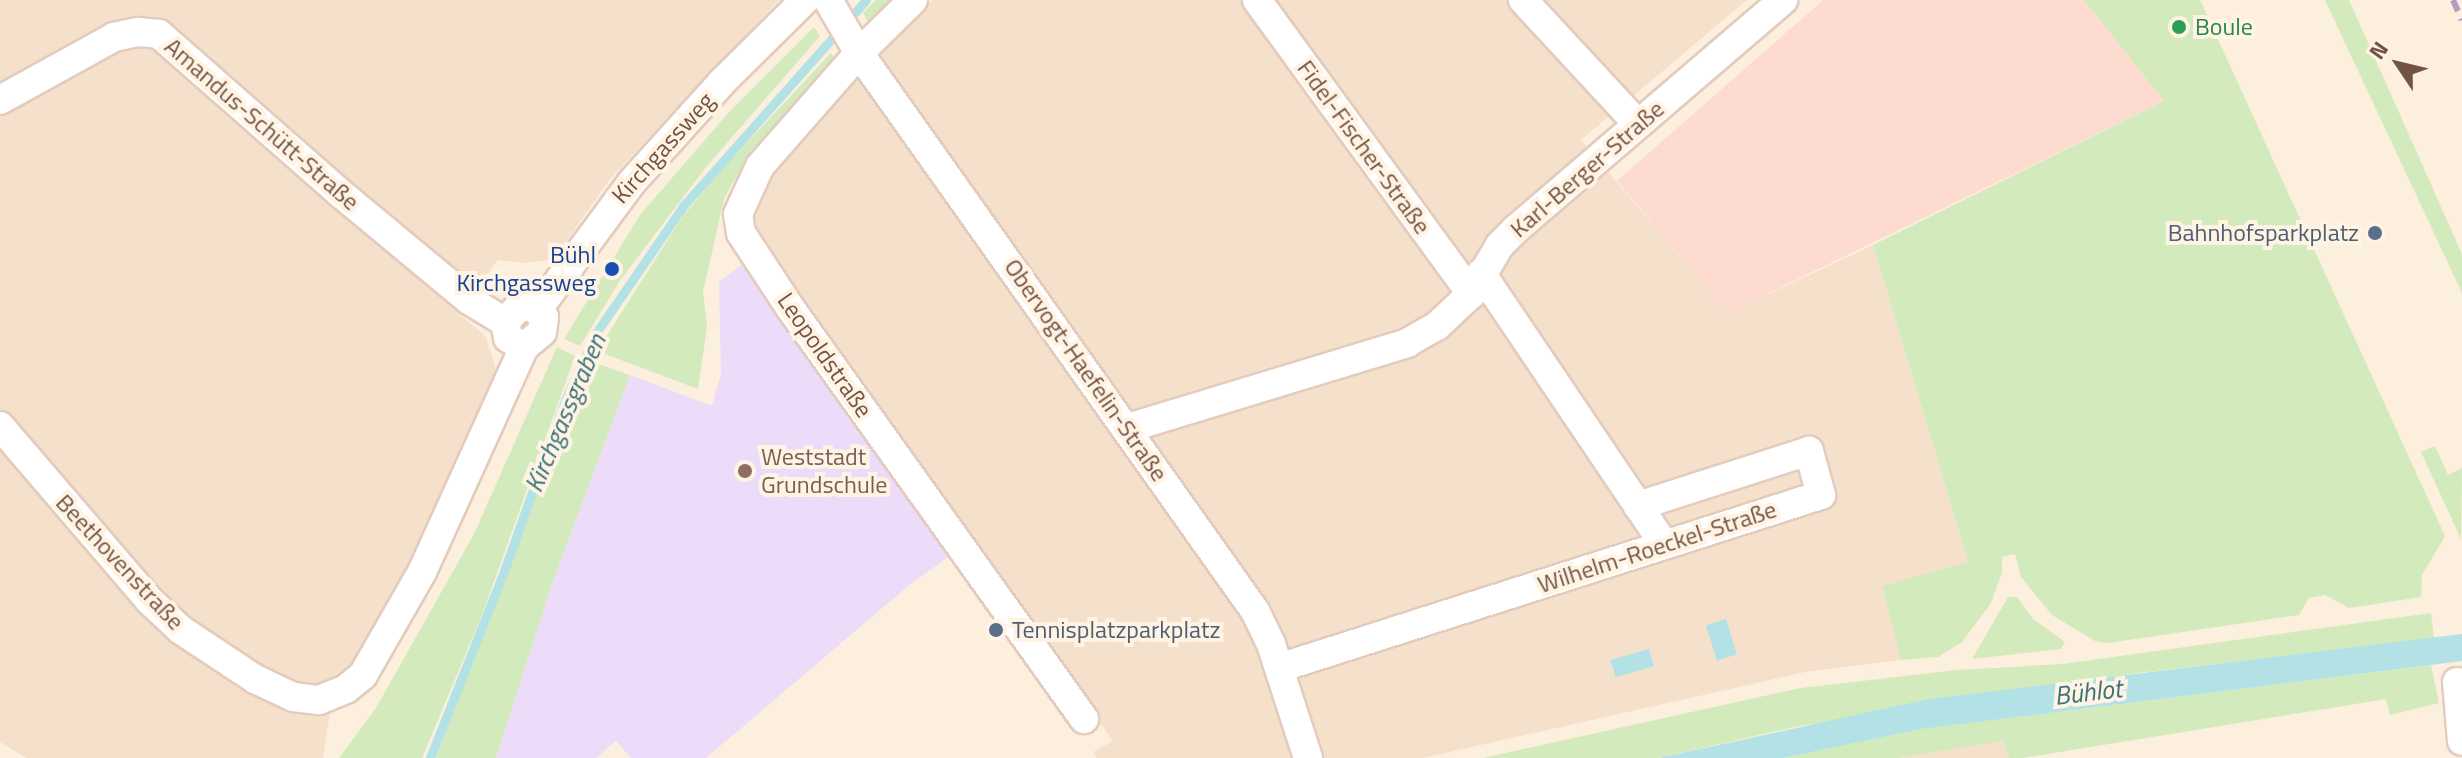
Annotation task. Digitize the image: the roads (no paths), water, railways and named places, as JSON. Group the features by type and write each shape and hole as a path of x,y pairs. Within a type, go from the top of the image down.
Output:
{"street":[{"name":"Kirchgassweg","path":"346,689 363,675 422,572 524,347 536,340 545,326 538,309 632,182 722,82 805,0"},
{"name":"Obervogt-Haefelin-Straße","path":"828,0 856,46 1255,611 1279,668 1308,758"},
{"name":"Leopoldstraße","path":"913,0 856,46 760,166 738,214 741,233 791,309 1084,719"},
{"name":"Fidel-Fischer-Straße","path":"1257,0 1476,283 1664,544"},
{"path":"1523,0 1638,124"},
{"name":"Karl-Berger-Straße","path":"1128,428 1407,343 1437,326 1476,283 1516,229 1783,0"},
{"name":"Amandus-Schütt-Straße","path":"0,100 114,37 138,32 159,34 340,193 469,300 505,322"},
{"path":"524,347 508,338 505,322 523,306 538,309"},
{"name":"Beethovenstraße","path":"0,426 150,601 203,647 255,679 293,697 319,700 346,689"},
{"name":"Wilhelm-Roeckel-Straße","path":"1279,668 1821,495 1809,451 1638,506"},
{"path":"2457,682 2462,741"}],"water":[{"path":"1726,619 1737,654 1717,661 1706,625"},
{"name":"Bühlot","path":"2462,634 2462,661 1922,729 1783,758 1659,758 1929,699"},
{"path":"1649,649 1654,666 1616,677 1611,660"}],"waterway":[{"name":"Kirchgassgraben","path":"430,758 504,571 565,400 596,333 684,205 866,0"}],"railway":[{"path":"2453,0 2462,20"}],"place":[{"name":"Boule","path":"2179,27"},
{"name":"Bahnhofsparkplatz","path":"2375,233"},
{"name":"Bühl Kirchgassweg","path":"612,269"},
{"name":"Weststadt Grundschule","path":"745,471"},
{"name":"Tennisplatzparkplatz","path":"996,630"}]}
